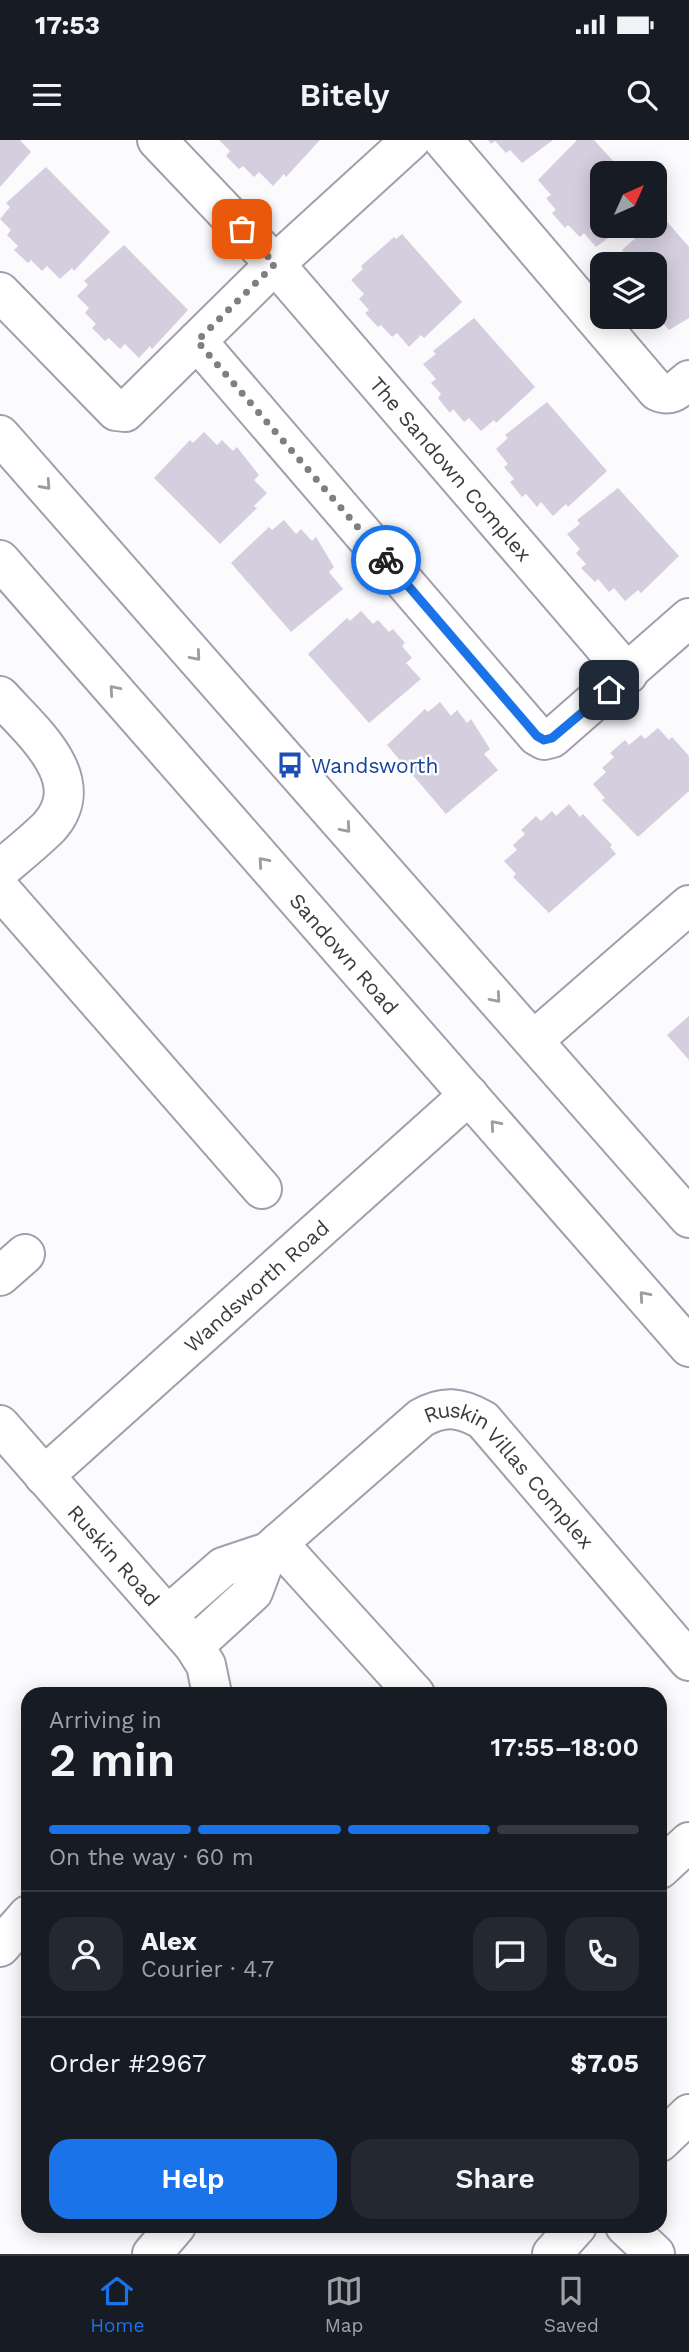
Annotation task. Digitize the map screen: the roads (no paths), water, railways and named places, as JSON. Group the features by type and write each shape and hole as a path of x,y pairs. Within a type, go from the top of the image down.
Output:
{"street":[{"name":"The Sandown Complex","path":"157,140 275,264 628,674"},
{"path":"0,292 121,413 275,264 411,140"},
{"path":"443,140 657,391 665,395 673,394 689,380"},
{"path":"197,341 537,736 544,740 552,738 689,618"},
{"path":"0,435 689,1218"},
{"name":"Sandown Road","path":"0,560 689,1347"},
{"path":"0,696 51,753 58,764 64,788 62,802 49,826 0,870"},
{"path":"0,889 262,1189"},
{"path":"534,1040 689,905"},
{"name":"Wandsworth Road","path":"44,1476 469,1095"},
{"name":"Ruskin Villas Complex","path":"178,1606 234,1561 273,1548 421,1418 438,1409 467,1411 483,1420 689,1661"},
{"name":"Ruskin Road","path":"0,1425 44,1476 178,1606 204,1637 211,1687"},
{"path":"273,1548 408,1687"},
{"name":"Ruskin Villas Complex","path":"204,1637 253,1592 273,1548"},
{"path":"667,1862 689,1842"},
{"path":"667,2135 689,2115"},
{"path":"152,2254 170,2233"},
{"path":"552,2254 571,2233"},
{"path":"632,2233 655,2254"}],"place":[{"name":"Wandsworth","path":"290,765"}]}
